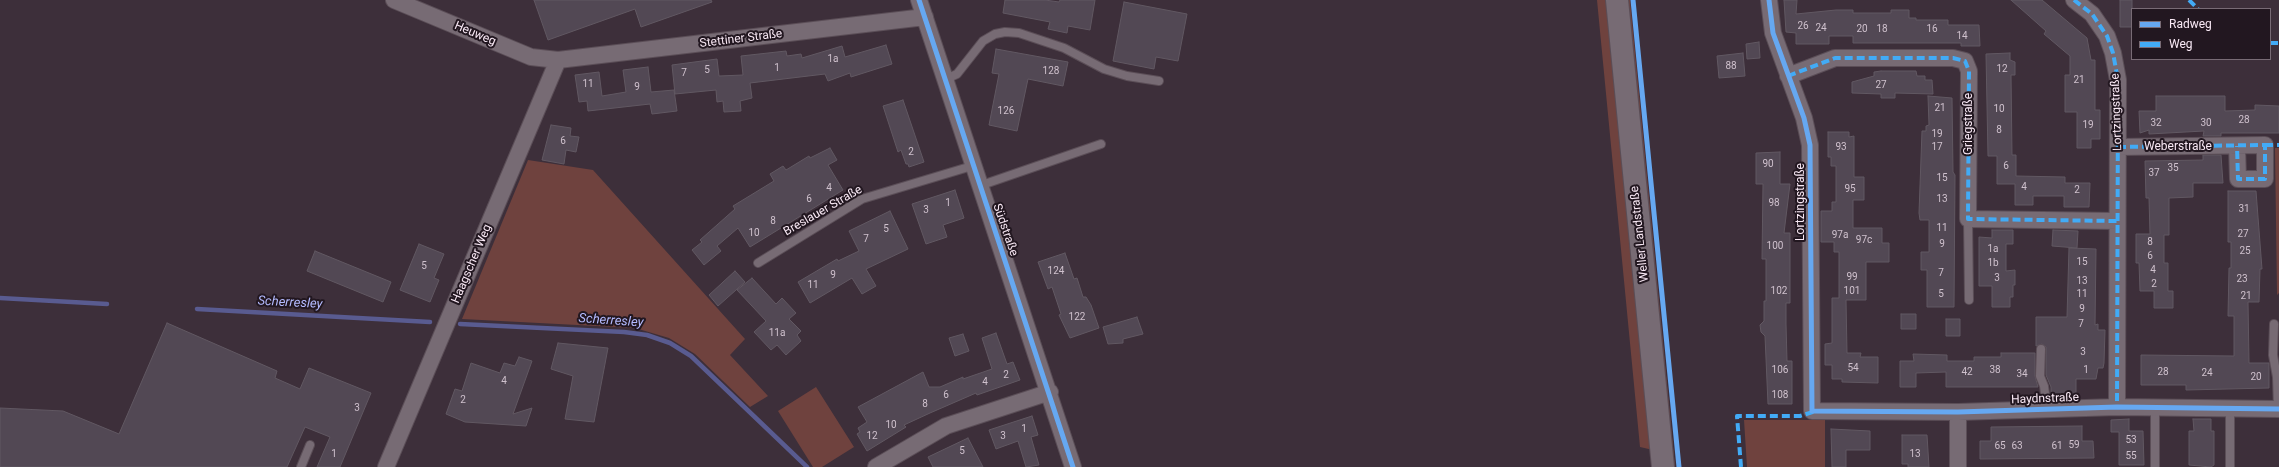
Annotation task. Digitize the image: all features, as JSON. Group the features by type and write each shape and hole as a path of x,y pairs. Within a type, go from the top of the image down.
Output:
{"main road":[{"name":"Weller Landstraße","path":"1617,0 1663,467"}],"street":[{"name":"Heuweg","path":"394,0 531,57 558,60"},
{"name":"Südstraße","path":"919,0 972,166 1050,392 1073,467"},
{"name":"Lortzingstraße","path":"1769,0 1773,33 1804,118 1810,145 1812,411"},
{"name":"Lortzingstraße","path":"2074,0 2092,14 2107,36 2113,53 2118,80 2117,407"},
{"name":"Stettiner Straße","path":"558,60 924,17"},
{"name":"Griegstraße","path":"1788,76 1835,58 1954,58 1966,61 1970,71 1968,219"},
{"name":"Haagscher Weg","path":"386,467 558,60"},
{"name":"Weberstraße","path":"2118,147 2237,146"},
{"path":"1968,219 2117,221"},
{"path":"876,467 946,426 1050,392"},
{"name":"Haydnstraße","path":"1812,411 1958,412 2117,407 2279,409"},
{"path":"1958,412 1958,467"}],"lane":[{"path":"944,80 957,74 983,41 994,34 1005,32 1019,33 1064,48 1104,69 1127,76 1159,81"},
{"path":"979,186 1101,144"},
{"name":"Breslauer Straße","path":"758,263 862,199 972,166"},
{"path":"1968,219 1969,300"},
{"path":"2274,324 2273,355 2277,377 2279,409"},
{"path":"2041,349 2040,376 2044,386 2047,409"},
{"path":"2155,408 2155,467"},
{"path":"2230,408 2230,467"},
{"path":"301,467 310,445"}],"shaded area":[{"path":"1597,0 1609,0 1653,450 1640,447"},
{"path":"1626,0 1630,0 1675,467 1671,467"},
{"path":"2275,148 2279,148 2279,293 2277,295"},
{"path":"528,160 593,170 745,339 730,355 768,396 750,407 695,354 669,338 635,328 462,319"},
{"path":"816,387 854,447 822,467 813,467 778,411"},
{"path":"1744,420 1825,420 1825,467 1747,467"}],"building":[{"path":"534,0 711,0 712,2 641,27 635,9 548,40"},
{"path":"1005,0 1045,0 1059,2 1060,0 1095,0 1090,30 1068,26 1067,33 1048,29 1050,22 1003,13"},
{"path":"1784,0 1797,0 1796,14 1836,10 1853,10 1853,13 1891,13 1891,10 1909,10 1909,18 1916,18 1916,20 1948,20 1948,25 1979,25 1980,46 1961,46 1961,43 1853,43 1853,36 1829,36 1829,44 1796,44 1796,33 1786,32"},
{"path":"2011,0 2042,0 2087,38 2091,60 2095,60 2095,110 2100,110 2100,139 2091,139 2091,148 2077,148 2077,112 2065,112 2065,75 2070,75 2070,56 2044,34 2046,31"},
{"path":"2120,0 2132,0 2131,27 2120,27"},
{"path":"1124,2 1187,14 1178,61 1156,57 1154,69 1113,61"},
{"path":"1759,42 1760,58 1747,59 1746,44"},
{"path":"886,45 892,64 851,77 850,73 828,81 825,74 750,83 752,98 740,101 741,111 724,112 723,101 717,102 716,90 675,94 672,65 717,59 719,76 743,75 741,56 786,51 787,56 801,54 802,58 842,46 845,57"},
{"path":"996,49 1068,62 1063,86 1028,79 1017,131 989,125 999,74 992,73"},
{"path":"1743,53 1745,76 1719,78 1717,56"},
{"path":"2010,53 2010,60 2015,62 2015,75 2011,75 2012,155 2016,155 2016,176 2065,177 2065,183 2090,183 2089,207 2064,207 2064,196 2033,196 2033,205 2015,205 2015,184 1997,184 1997,156 1988,156 1986,54"},
{"path":"648,67 651,92 674,90 677,111 652,114 650,104 588,111 587,101 579,102 575,75 599,72 602,96 626,92 623,70"},
{"path":"1916,71 1917,76 1925,76 1925,80 1932,80 1933,94 1895,93 1895,98 1881,98 1881,94 1852,93 1852,82 1874,76 1874,72"},
{"path":"1928,96 1952,98 1953,172 1955,175 1954,307 1927,307 1927,270 1921,270 1921,252 1929,252 1929,220 1920,220 1919,213 1922,131 1926,131 1926,126 1929,125"},
{"path":"2156,96 2225,96 2225,111 2255,110 2255,105 2279,106 2279,133 2221,133 2221,136 2203,136 2204,131 2149,134 2149,130 2140,133 2139,111 2156,111"},
{"path":"903,100 924,162 909,167 908,164 906,164 901,150 898,152 883,106"},
{"path":"551,125 571,128 570,136 579,137 576,152 566,150 564,164 542,160"},
{"path":"1828,132 1849,132 1849,137 1854,136 1854,177 1864,177 1864,200 1853,200 1853,228 1882,228 1882,243 1889,243 1889,262 1866,262 1866,300 1846,300 1847,353 1861,353 1860,357 1878,357 1878,383 1842,382 1842,379 1832,379 1832,365 1825,365 1825,344 1832,343 1832,298 1839,298 1839,252 1834,252 1834,242 1821,242 1821,211 1832,211 1832,202 1836,202 1836,166 1831,166 1831,157 1828,157"},
{"path":"830,148 837,160 828,165 843,190 750,247 738,228 717,246 721,251 704,265 692,250 702,242 700,240 735,209 733,206 774,181 770,174 783,166 786,170 809,156 810,158"},
{"path":"1780,152 1780,184 1790,184 1784,233 1790,233 1790,303 1786,303 1786,324 1787,361 1792,361 1792,404 1768,404 1765,336 1761,332 1760,325 1764,321 1764,301 1766,301 1766,259 1762,259 1763,184 1756,184 1756,153"},
{"path":"2203,155 2221,155 2223,183 2193,183 2193,197 2169,198 2169,235 2164,235 2164,263 2168,263 2168,291 2173,291 2173,308 2154,308 2154,291 2140,291 2139,263 2136,263 2136,234 2150,234 2149,198 2146,198 2145,161 2203,160"},
{"path":"955,190 964,218 943,225 947,237 926,244 912,204"},
{"path":"2228,191 2256,191 2262,269 2260,269 2259,302 2248,302 2249,363 2269,363 2269,388 2186,390 2186,385 2141,385 2141,355 2234,356 2234,316 2228,316 2231,242 2228,242"},
{"path":"890,211 908,249 866,269 876,286 862,294 852,278 810,303 798,282 837,259 838,261 859,251 849,231"},
{"path":"1992,230 2013,230 2013,244 2006,244 2006,271 2015,270 2015,285 2013,285 2013,297 2010,297 2010,307 1992,307 1992,286 1979,286 1979,237 1992,238"},
{"path":"2053,230 2078,231 2077,248 2052,246"},
{"path":"419,244 444,254 434,278 439,280 430,302 400,290"},
{"path":"2069,248 2096,249 2095,325 2098,324 2098,330 2105,330 2104,363 2103,368 2098,368 2096,379 2076,379 2076,396 2051,396 2051,387 2046,375 2046,347 2042,344 2036,346 2036,317 2067,317"},
{"path":"315,251 391,282 383,302 307,271"},
{"path":"1065,253 1074,279 1077,278 1083,297 1086,297 1091,305 1099,328 1070,338 1059,315 1061,314 1052,287 1048,289 1038,262"},
{"path":"735,271 745,282 718,306 709,295"},
{"path":"752,278 776,304 782,298 796,313 789,319 801,331 797,335 801,341 786,355 777,345 771,350 754,332 766,321 737,290"},
{"path":"1901,314 1916,314 1916,329 1901,329"},
{"path":"1137,317 1143,334 1123,339 1123,343 1108,344 1103,327"},
{"path":"1946,319 1960,319 1960,336 1946,336"},
{"path":"167,323 277,371 275,378 300,389 309,368 371,393 340,467 317,467 330,437 305,427 287,467 0,467 0,408 63,411 119,434"},
{"path":"996,333 1007,364 1013,362 1020,380 977,395 976,393 904,425 906,427 867,451 857,434 860,432 858,428 867,422 858,407 923,372 929,387 940,387 963,377 963,379 992,369 982,338"},
{"path":"963,334 969,351 955,356 949,338"},
{"path":"558,343 608,348 594,422 565,419 573,376 551,369"},
{"path":"2001,353 2035,353 2035,376 2038,387 1946,387 1946,372 1916,373 1916,387 1900,387 1900,361 1914,361 1913,354 1947,355 1947,361 1974,361 1974,357 2001,357"},
{"path":"519,357 532,361 513,414 532,408 526,426 465,422 446,414 455,389 462,391 471,363 500,373 504,363 515,366"},
{"path":"1032,416 1038,435 1031,437 1039,465 1026,467 1018,441 996,449 989,430"},
{"path":"2129,419 2129,431 2143,431 2144,465 2119,465 2119,432 2111,432 2111,420"},
{"path":"2193,419 2211,419 2211,431 2214,431 2214,465 2211,467 2189,465 2189,431 2194,431"},
{"path":"2082,426 2082,441 2093,441 2094,458 1980,459 1980,441 1991,441 1991,427"},
{"path":"1831,429 1870,431 1870,450 1846,450 1846,467 1832,467"},
{"path":"1902,435 1927,435 1929,467 1908,467 1908,464 1902,464"},
{"path":"968,438 983,467 933,467 928,457"}],"waterway":[{"name":"Scherresley","path":"0,298 107,304"},
{"name":"Scherresley","path":"197,309 430,322"},
{"name":"Scherresley","path":"460,324 624,332 647,335 670,343 691,356 807,467"}],"marked path":[{"path":"2074,0 2092,14 2107,36 2113,53 2118,80 2117,407"},
{"path":"2189,0 2197,8"},
{"path":"2271,43 2279,43"},
{"path":"1788,76 1835,58 1953,58 1965,61 1969,71 1968,219 2117,221"},
{"path":"2265,145 2279,145"},
{"path":"2118,147 2265,145 2265,179 2238,179 2237,146"},
{"path":"1741,467 1737,416 1800,416 1816,411"}],"cycle path":[{"path":"919,0 1073,467"},
{"path":"1633,0 1679,467"},
{"path":"1769,0 1773,33 1804,118 1810,145 1812,411 1958,412 2117,407 2279,409"}]}
